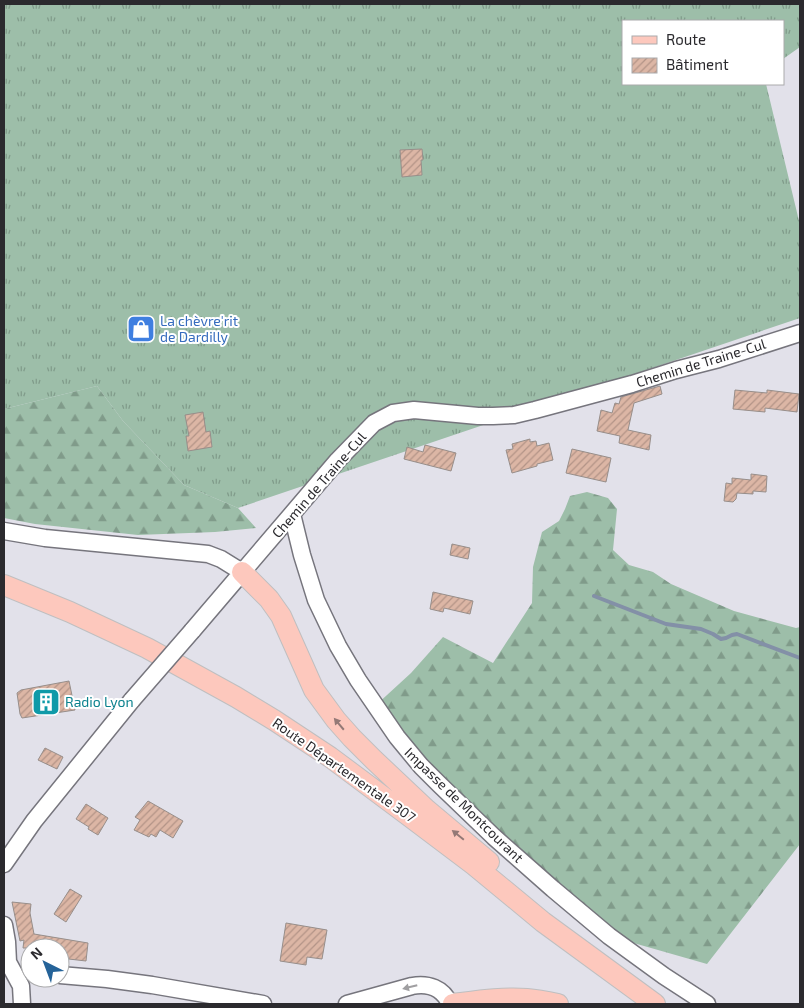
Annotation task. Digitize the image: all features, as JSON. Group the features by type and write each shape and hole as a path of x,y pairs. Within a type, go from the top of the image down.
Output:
{"main road":[{"path":"242,572 269,598 277,610 314,690 352,738 427,810 654,1004"},
{"name":"Route Départementale 307","path":"4,585 70,612 147,648 274,720 330,757 409,816 474,865 543,922 654,1004"},
{"path":"451,1004 515,999 528,999 558,1004"}],"street":[{"name":"Chemin de Traine-Cul","path":"4,864 34,820 132,700 332,466 374,423 393,413 414,410 478,416 514,415 624,386 800,333"},
{"name":"Impasse de Montcourant","path":"292,514 316,600 338,646 358,680 400,742 421,766 494,837 553,889 609,936 664,976 707,1004"},
{"path":"4,531 45,538 208,554 221,559 242,572"},
{"path":"4,925 7,942 8,972 21,986 22,1004"},
{"path":"70,976 152,985 263,1004"},
{"path":"347,1004 423,984 432,986 441,992 451,1004"}],"green space":[{"path":"4,4 800,4 800,47 784,58 784,20 622,20 622,85 766,85 800,225 800,318 238,508 184,485 123,421 97,386 4,409"},
{"path":"97,386 123,421 184,485 238,508 256,528 215,532 138,535 35,524 4,518 4,409"},
{"path":"587,492 608,498 617,509 613,550 629,565 653,572 671,584 734,611 796,628 800,627 800,844 707,964 609,936 494,837 375,706 411,673 443,637 493,663 532,603 533,567 542,532 559,521 570,496"}],"building":[{"path":"422,149 422,175 402,177 400,150"},
{"path":"660,386 662,394 634,403 628,430 651,435 649,450 619,443 620,436 597,431 601,410 612,413 615,403 619,404 621,397"},
{"path":"735,390 767,393 767,390 799,394 797,412 765,408 765,412 733,409"},
{"path":"203,412 206,432 210,431 212,447 188,451 186,436 189,436 185,415"},
{"path":"530,439 530,442 536,441 537,446 549,443 553,460 512,473 506,450 513,449 512,444"},
{"path":"425,445 456,453 451,471 404,459 407,447 423,452"},
{"path":"572,449 611,458 606,482 566,473"},
{"path":"751,474 767,476 766,492 753,491 753,494 737,493 736,499 733,502 724,501 726,483 732,484 732,478 751,480"},
{"path":"452,544 470,548 468,559 450,555"},
{"path":"433,592 473,601 470,614 444,608 443,612 430,609"},
{"name":"Radio Lyon","path":"69,681 75,710 22,718 17,693 21,690"},
{"path":"45,748 63,757 57,769 38,760"},
{"path":"148,801 183,821 173,838 160,830 156,837 151,834 149,837 134,830 140,820 135,817"},
{"path":"86,804 108,818 98,835 76,819"},
{"path":"70,889 82,896 66,922 54,914"},
{"path":"12,902 31,904 30,913 34,934 58,938 20,938 20,941"},
{"path":"286,923 327,930 322,959 307,957 306,965 280,961"},
{"path":"70,940 88,943 86,961 70,959"}],"waterway":[{"path":"594,596 666,624 701,629 721,639 737,634 800,658"}],"place":[{"name":"La chèvre'rit de Dardilly","path":"141,329"},
{"name":"Radio Lyon","path":"46,702"}]}
